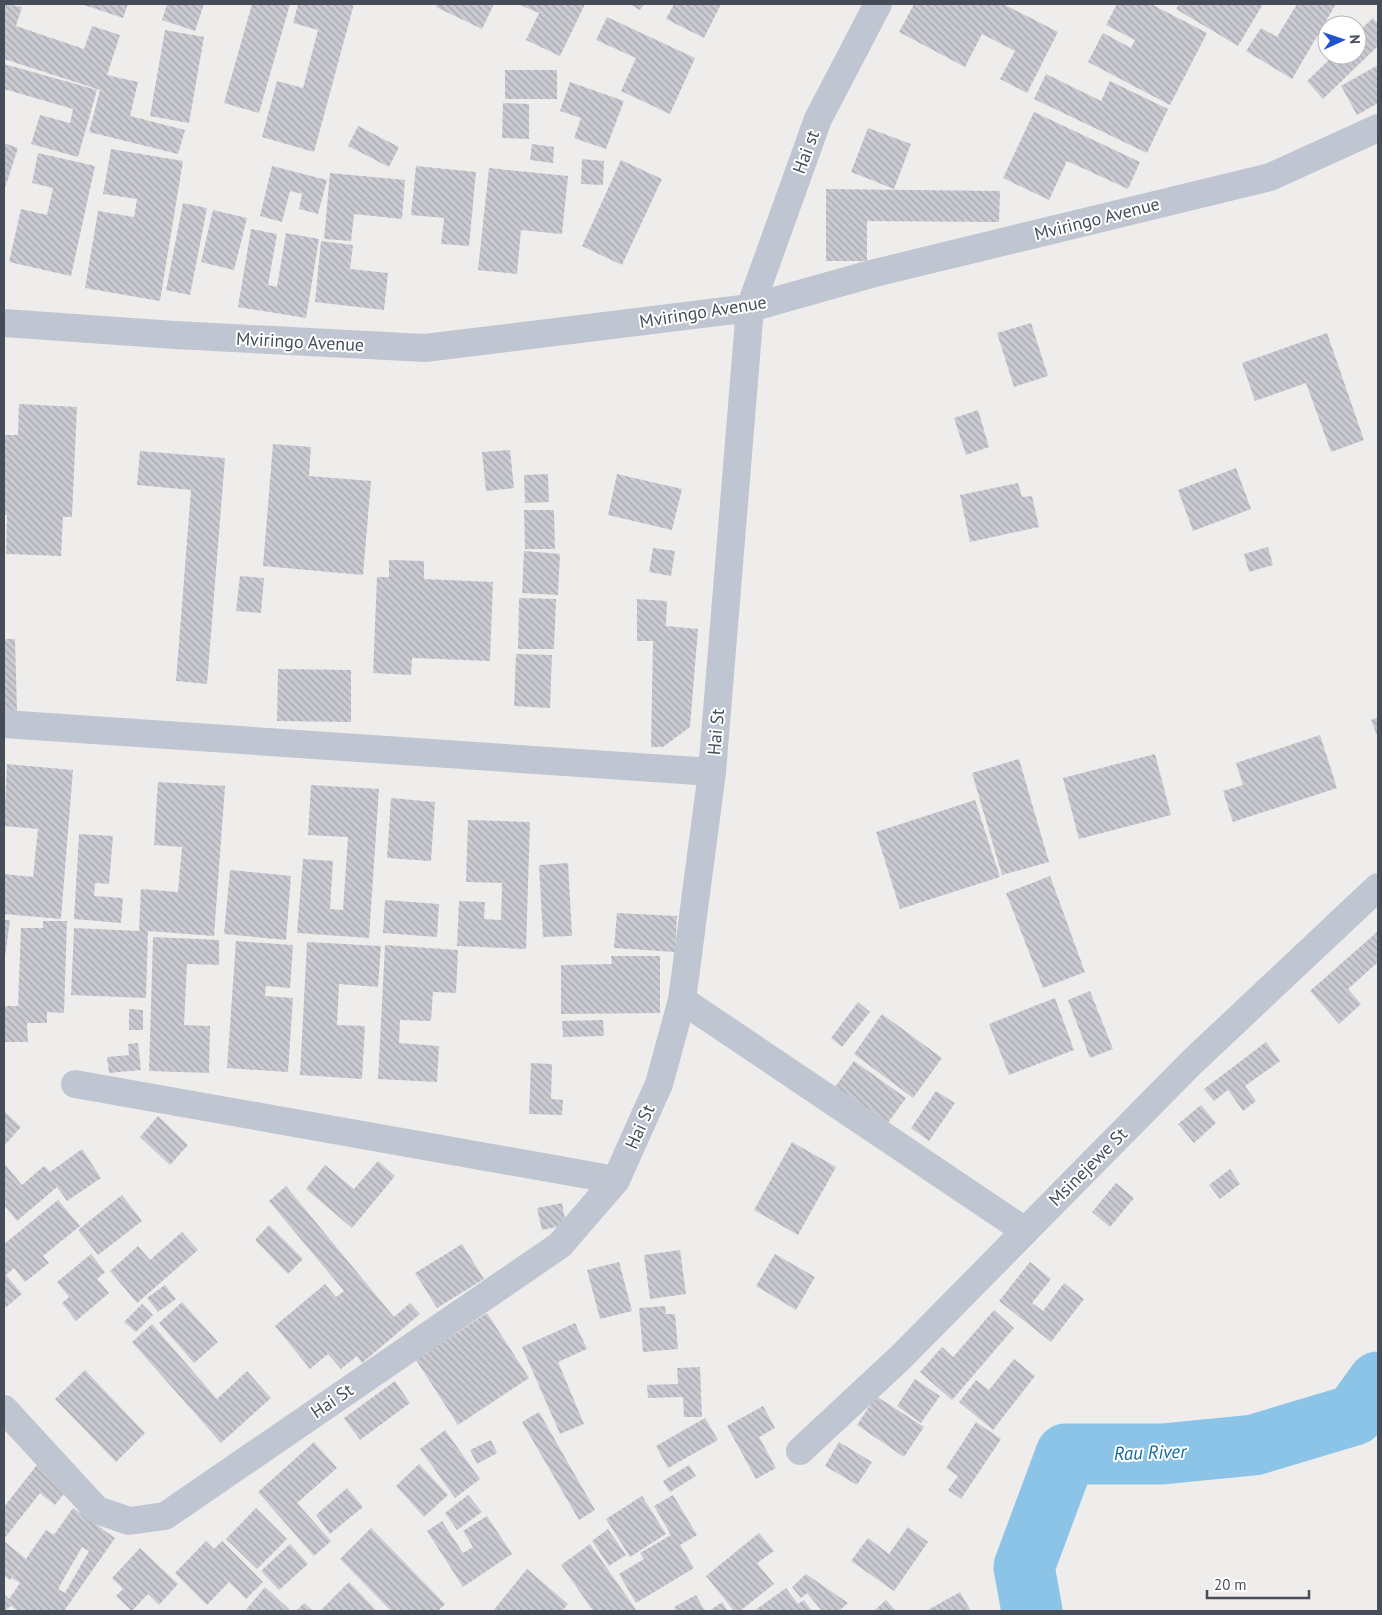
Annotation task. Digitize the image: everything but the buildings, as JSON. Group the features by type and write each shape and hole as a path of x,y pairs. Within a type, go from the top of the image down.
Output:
{"street":[{"name":"Hai st","path":"750,308 818,119 878,4"},
{"name":"Mviringo Avenue","path":"4,323 175,335 425,348 750,308 872,274 1270,177 1378,128"},
{"name":"Hai St","path":"4,1409 97,1510 129,1521 165,1516 560,1245 616,1180 659,1084 682,1000 712,772 750,308"},
{"path":"4,724 712,772"},
{"name":"Msinejewe St","path":"800,1451 902,1357 1191,1063 1378,887"},
{"path":"682,1000 1025,1231"},
{"path":"75,1084 616,1180"}],"waterway":[{"name":"Rau River","path":"1032,1611 1024,1567 1066,1454 1162,1454 1254,1445 1354,1415 1378,1382"}]}
